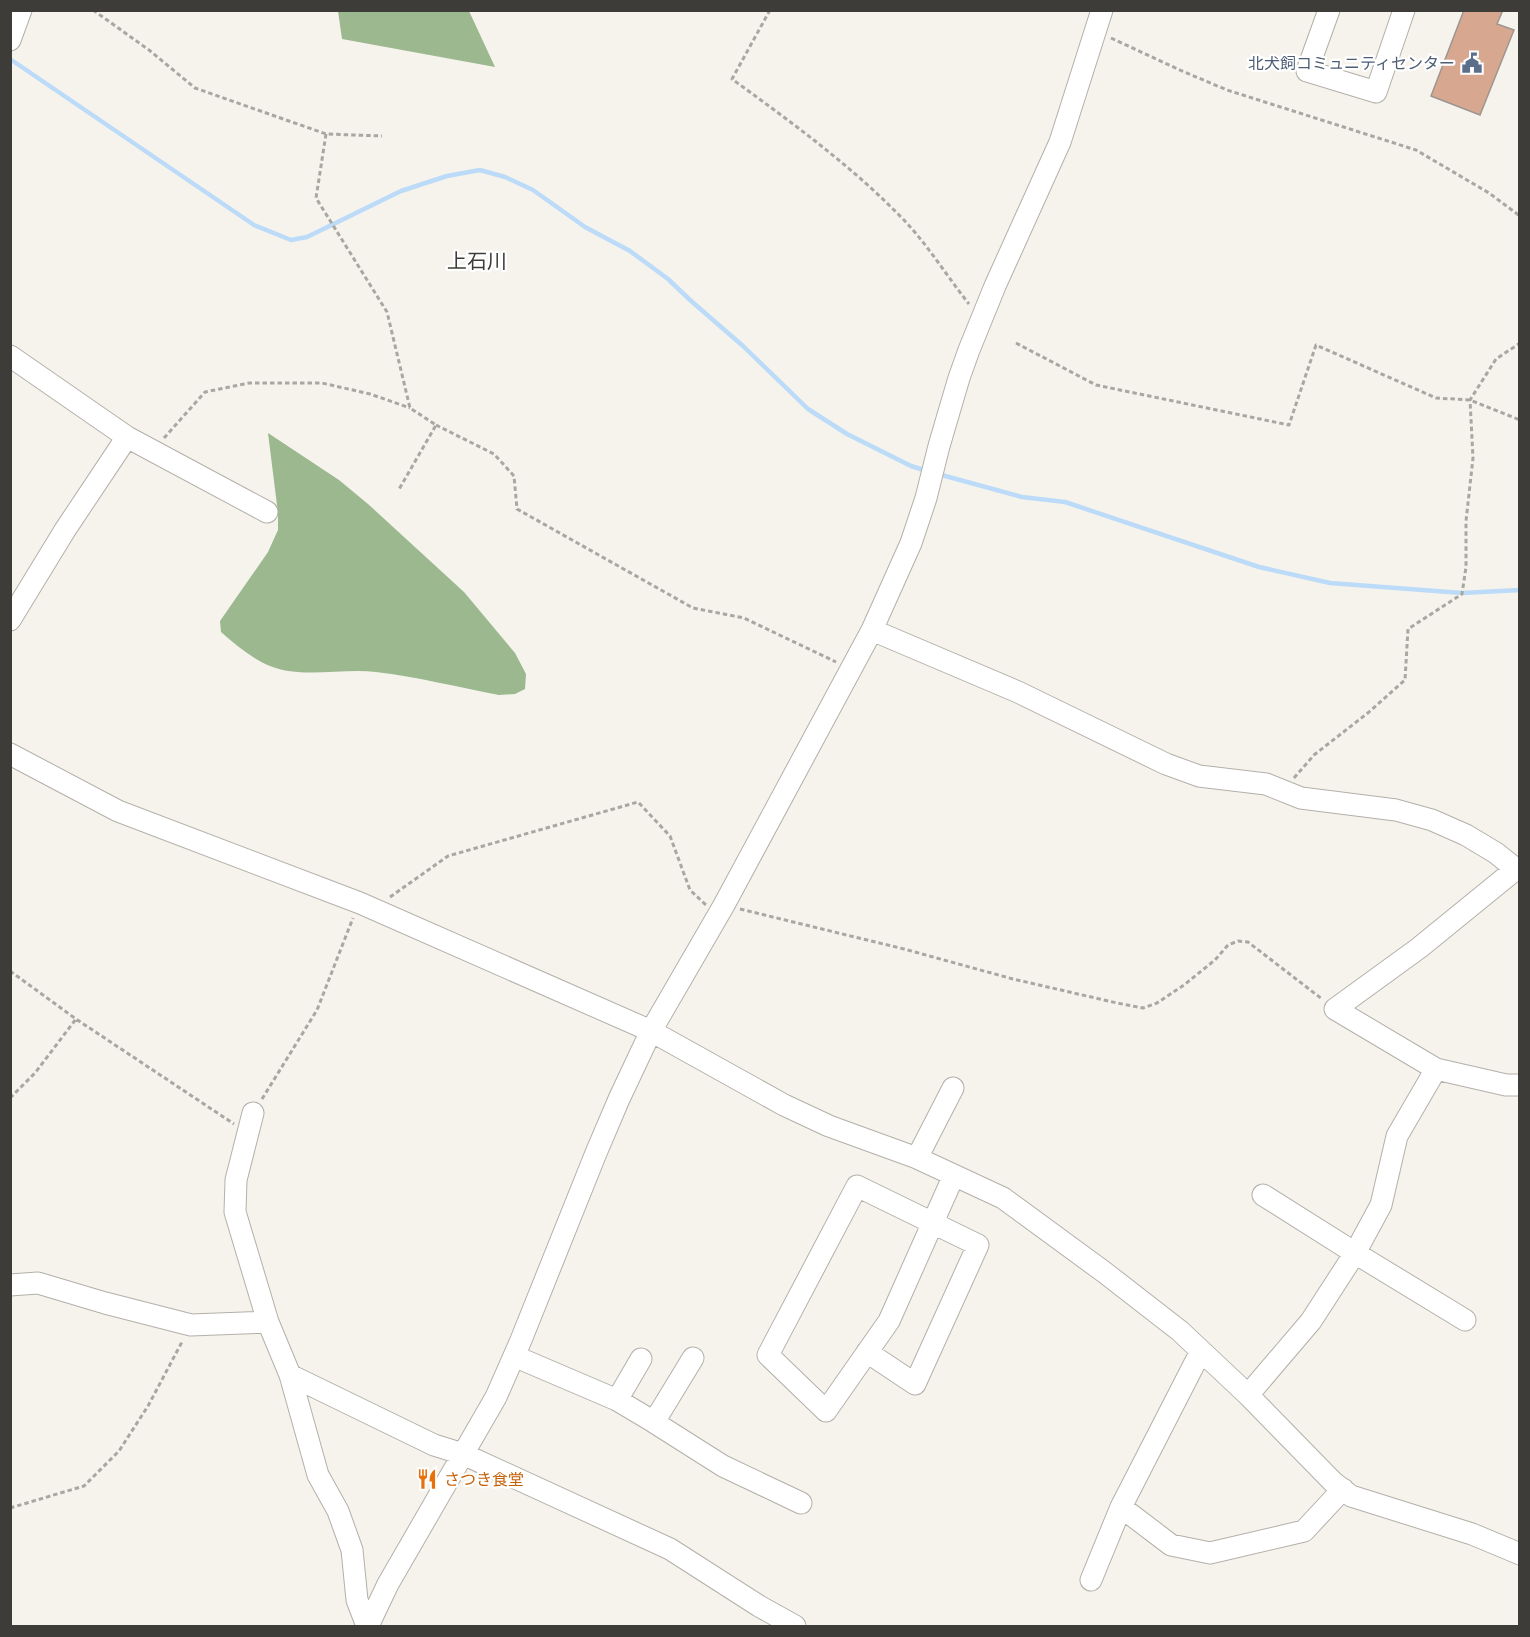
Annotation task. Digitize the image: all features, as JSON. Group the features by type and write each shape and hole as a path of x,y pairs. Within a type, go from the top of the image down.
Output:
{"street":[{"path":"10,40 21,10"},
{"path":"368,1626 388,1584 496,1397 596,1154 651,1031 721,911 872,630 911,543 926,498 959,378 981,319 1060,142 1102,10"},
{"path":"1329,10 1307,70 1376,92 1404,10"},
{"path":"10,356 127,437 267,512"},
{"path":"10,620 65,530 127,437"},
{"path":"872,630 1018,692 1166,764 1199,776 1266,784 1301,798 1396,810 1432,820 1466,835 1496,853 1516,869 1419,948 1335,1009 1436,1069 1506,1085 1520,1085"},
{"path":"10,754 118,811 366,906 651,1031 784,1105 830,1126 917,1158 1003,1198 1180,1331 1248,1395 1333,1482 1351,1496 1472,1534 1520,1554"},
{"path":"1248,1395 1311,1321 1355,1253 1381,1205 1397,1136 1436,1069"},
{"path":"917,1158 953,1088"},
{"path":"253,1113 236,1180 235,1212 268,1322 290,1375 318,1475 338,1511 352,1550 357,1600 368,1626"},
{"path":"867,1352 915,1384 978,1245 933,1222 857,1186 768,1355 826,1411 867,1352 889,1321 933,1222 954,1175"},
{"path":"1263,1195 1465,1320"},
{"path":"10,1285 38,1283 191,1325 268,1322"},
{"path":"1091,1580 1121,1507 1201,1351"},
{"path":"514,1356 617,1400 723,1466 801,1503"},
{"path":"652,1421 654,1422 693,1358"},
{"path":"617,1400 641,1359"},
{"path":"290,1375 434,1445 463,1454 670,1549 759,1606 795,1626"},
{"path":"1121,1507 1171,1545 1210,1553 1304,1531 1343,1489"}],"path":[{"path":"93,10 149,50 195,88 326,134 382,136"},
{"path":"770,10 732,79 804,132 865,182 902,218 981,319"},
{"path":"1096,31 1227,90 1416,150 1489,193 1520,216"},
{"path":"326,134 316,198 387,312 410,408"},
{"path":"1016,343 1096,385 1289,425 1316,345 1436,398 1470,400 1520,420"},
{"path":"1283,791 1314,756 1406,680 1408,629 1462,594 1466,567 1466,521 1473,458 1470,400 1496,358 1520,343"},
{"path":"153,451 205,392 249,383 322,383 370,394 410,408 436,425 494,454 514,476 517,509 693,608 744,618 852,669"},
{"path":"398,491 436,425"},
{"path":"253,1113 317,1010 366,906 448,856 638,802 670,836 690,890 721,911 904,949 1024,981 1143,1008 1157,1003 1184,985 1215,960 1228,945 1238,941 1248,942 1335,1009"},
{"path":"10,971 248,1133"},
{"path":"10,1098 35,1073 76,1018"},
{"path":"10,1508 84,1486 119,1451 148,1406 191,1325"}],"green space":[{"path":"338,11 469,11 495,67 342,39"},
{"path":"268,433 339,480 464,592 515,653 526,674 525,689 515,694 499,695 376,672 309,673 282,670 256,659 221,632 220,621 268,552 278,530"}],"building":[{"name":"北犬飼コミュニティセンター","path":"1464,10 1503,10 1497,24 1514,30 1480,115 1431,96"}],"waterway":[{"path":"10,59 254,225 291,240 307,237 401,191 447,176 480,170 505,177 533,190 585,227 630,251 668,279 743,346 808,409 847,434 911,466 927,471"},
{"path":"938,474 1022,497 1065,502 1259,567 1330,583 1462,593 1520,590"}],"place":[{"name":"北犬飼コミュニティセンター","path":"1472,63"},
{"name":"さつき食堂","path":"427,1479"}],"district":[{"name":"上石川","path":"477,261"}]}
